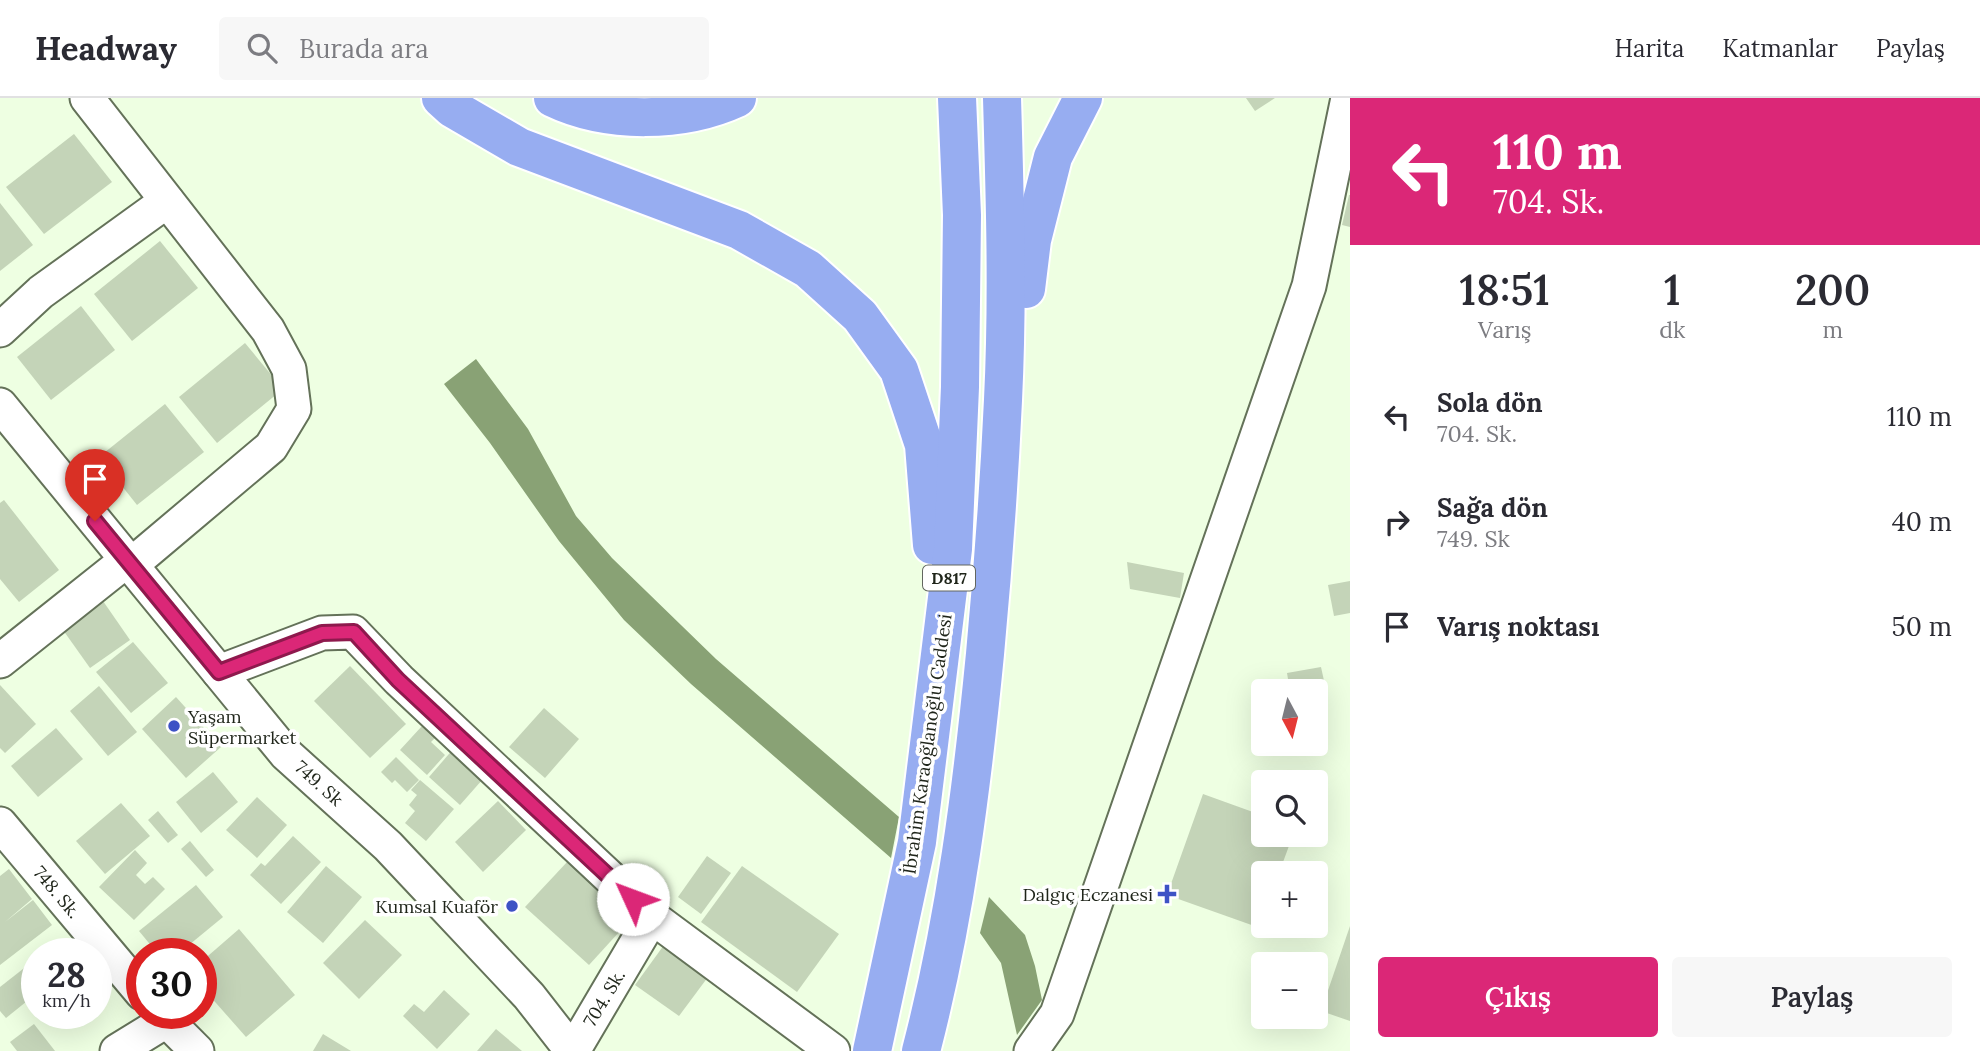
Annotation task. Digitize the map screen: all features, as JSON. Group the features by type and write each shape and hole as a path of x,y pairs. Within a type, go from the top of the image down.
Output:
{"highway":[{"path":"441,98 452,108 519,147 739,230 808,269 860,316 899,370 924,445 932,537 934,710"},
{"path":"553,98 572,107 643,119 713,109 737,98"},
{"name":"İbrahim Karaoğlanoğlu Caddesi","path":"872,1051 917,842 953,549 960,387 962,215 957,98"},
{"name":"D817","path":"921,1051 940,978 974,769 994,562 1004,398 1006,223 1002,98"},
{"path":"994,562 1032,240 1053,157 1083,98"},
{"path":"846,1051 875,976 895,949"}],"street":[{"path":"0,661 129,563 271,447 294,409 289,369 268,330 86,98"},
{"path":"1031,1051 1057,1014 1308,286 1348,98"},
{"path":"0,330 41,292 167,201"},
{"name":"749. Sk","path":"0,405 286,754 388,845 529,996 573,1051"},
{"path":"219,672 322,633 354,632 398,680 652,917 833,1051"},
{"name":"748. Sk.","path":"0,824 126,974"},
{"name":"704. Sk.","path":"573,1051 652,917"},
{"path":"117,1051 146,1029"},
{"path":"174,1029 197,1051"}],"shaded area":[{"path":"476,359 528,429 576,516 612,558 716,659 899,817 891,858 691,684 624,620 559,541 490,443 444,384"},
{"path":"989,897 1025,935 1042,1000 1017,1035 1001,963 980,933"}],"building":[{"path":"1246,98 1275,98 1255,111"},
{"path":"74,134 112,182 44,234 6,187"},
{"path":"1350,195 1350,227 1342,225"},
{"path":"0,203 33,245 0,271"},
{"path":"160,241 198,288 132,341 94,294"},
{"path":"81,306 115,350 51,400 17,357"},
{"path":"245,343 283,389 217,443 179,397"},
{"path":"165,404 204,452 137,505 99,457"},
{"path":"4,500 59,570 19,602 0,579 0,503"},
{"path":"1127,562 1184,573 1180,598 1130,589"},
{"path":"1350,581 1350,613 1334,616 1328,585"},
{"path":"103,601 130,640 90,668 63,630"},
{"path":"133,642 168,683 131,713 96,672"},
{"path":"350,666 406,724 370,758 314,701"},
{"path":"1321,667 1324,679 1288,679 1287,673"},
{"path":"0,685 36,724 5,753 0,748"},
{"path":"99,686 137,732 108,756 70,711"},
{"path":"176,697 221,747 186,778 142,729"},
{"path":"544,708 579,739 545,778 509,747"},
{"path":"422,726 435,738 431,742 445,755 427,775 400,750"},
{"path":"56,728 83,759 38,797 11,766"},
{"path":"455,747 490,771 460,805 429,777"},
{"path":"396,757 419,780 407,792 395,780 392,783 381,772"},
{"path":"213,772 238,802 201,833 176,802"},
{"path":"420,780 454,809 426,841 405,823 415,811 409,805 417,795 411,790"},
{"path":"1203,794 1251,811 1251,847 1289,847 1283,861 1251,861 1251,925 1167,895"},
{"path":"257,797 287,825 257,858 226,830"},
{"path":"498,801 526,830 483,872 455,842"},
{"path":"121,803 150,836 105,874 76,841"},
{"path":"158,811 178,835 168,843 148,820"},
{"path":"293,836 321,862 281,904 250,875 261,863 265,866"},
{"path":"190,841 214,870 206,877 181,849"},
{"path":"135,850 147,863 136,875 145,884 153,877 165,889 134,920 99,887"},
{"path":"707,856 731,873 701,914 678,897"},
{"path":"568,861 631,919 589,965 525,907"},
{"path":"326,866 362,897 323,943 287,912"},
{"path":"742,866 839,934 797,992 701,922"},
{"path":"9,869 32,899 5,922 33,900 52,925 35,938 21,938 21,949 0,965 0,876"},
{"path":"196,885 223,917 197,938 145,938 139,931"},
{"path":"365,920 402,955 359,999 323,963"},
{"path":"1350,926 1350,1021 1328,1013 1328,990"},
{"path":"239,929 295,995 246,1037 217,1004 217,948"},
{"path":"664,945 708,977 679,1016 635,985"},
{"path":"21,971 21,1006 6,1018 0,1011 0,987"},
{"path":"444,990 470,1014 437,1049 403,1016 414,1004 424,1012"},
{"path":"27,1029 38,1029 55,1051 17,1051 10,1042"},
{"path":"496,1029 522,1051 477,1051"},
{"path":"323,1034 351,1051 313,1051"}],"place":[{"name":"Yaşam Süpermarket","path":"174,726"},
{"name":"Dalgıç Eczanesi","path":"1167,894"},
{"name":"Kumsal Kuaför","path":"512,906"}],"route":[{"path":"95,521 219,672 322,633 354,632 398,680 633,899"}]}
